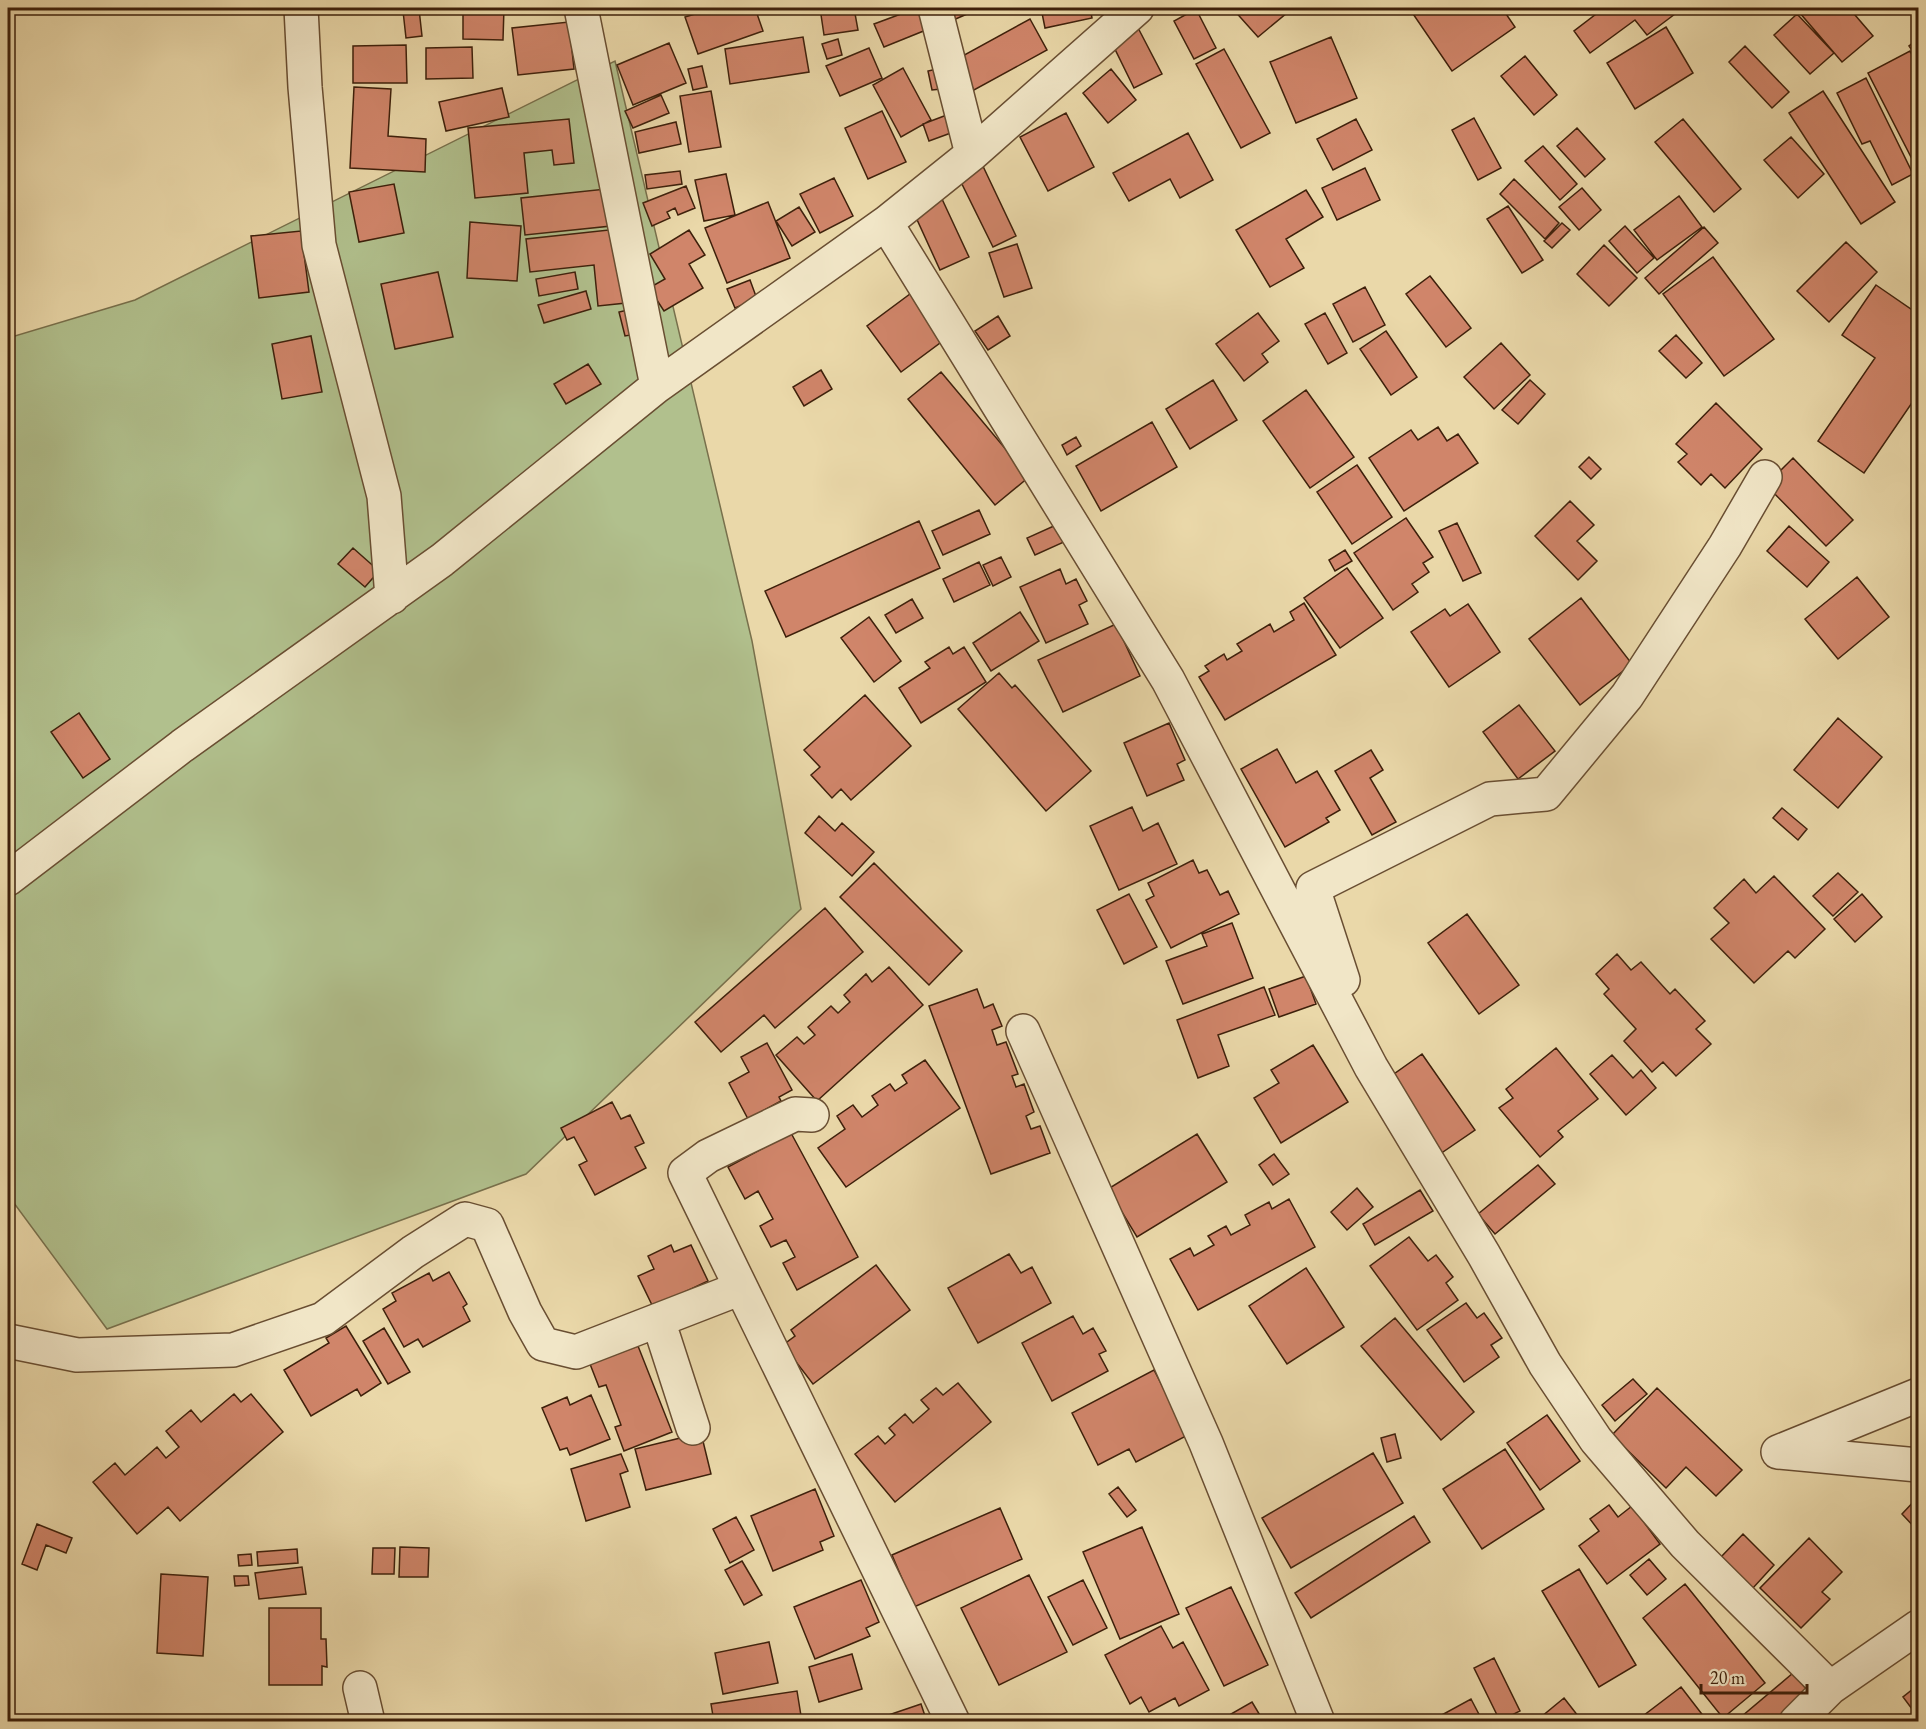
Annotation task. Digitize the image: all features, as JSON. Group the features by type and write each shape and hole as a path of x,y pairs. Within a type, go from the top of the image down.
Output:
{"street":[{"path":"301,8 319,245 384,496 392,597"},
{"path":"581,8 657,386"},
{"path":"935,8 972,154"},
{"path":"8,879 182,746 442,560 657,386 886,223 972,154 1137,8"},
{"path":"886,223 1168,680 1371,1067 1484,1255 1545,1364 1596,1440 1685,1544 1830,1688"},
{"path":"1371,1067 1313,888 1490,799 1546,794 1627,696 1725,546 1765,477"},
{"path":"1023,1031 1206,1443 1318,1722"},
{"path":"812,1115 795,1114 708,1156 685,1173 953,1722"},
{"path":"8,1341 77,1355 233,1350 323,1319 413,1252 465,1219 487,1225 525,1312 543,1344 576,1352 741,1288"},
{"path":"658,1320 693,1428"},
{"path":"1778,1452 1918,1395"},
{"path":"1778,1452 1918,1442"},
{"path":"1778,1452 1918,1465"},
{"path":"1796,1722 1830,1688 1918,1627"},
{"path":"360,1688 368,1722"}],"green space":[{"path":"615,61 752,641 801,909 526,1174 107,1329 8,1195 8,338 135,300"}],"building":[{"path":"463,8 504,8 503,40 463,39"},
{"path":"511,8 578,8 578,9 511,10"},
{"path":"715,8 755,8 763,31 698,54 685,17"},
{"path":"820,8 854,8 858,30 824,35"},
{"path":"917,8 926,30 884,47 874,24"},
{"path":"945,8 981,8 951,21"},
{"path":"1041,8 1090,8 1092,18 1045,28"},
{"path":"1232,8 1293,8 1258,37"},
{"path":"1409,8 1502,8 1515,27 1452,71"},
{"path":"1604,8 1669,8 1675,14 1647,35 1635,20 1590,53 1574,31"},
{"path":"1804,8 1849,8 1873,36 1842,62 1799,12"},
{"path":"419,9 422,36 406,38 403,11"},
{"path":"1196,9 1216,48 1194,59 1174,21"},
{"path":"1797,14 1834,53 1810,74 1774,35"},
{"path":"1030,19 1047,50 974,90 957,59"},
{"path":"569,22 574,69 518,75 512,28"},
{"path":"1136,24 1162,74 1134,88 1109,37"},
{"path":"1666,27 1693,73 1635,109 1607,63"},
{"path":"803,37 809,72 730,84 725,49"},
{"path":"1331,37 1357,98 1296,123 1270,62"},
{"path":"838,39 842,55 827,59 822,44"},
{"path":"1918,39 1918,59 1909,46"},
{"path":"669,43 686,83 633,105 617,65"},
{"path":"406,45 407,83 353,83 353,46"},
{"path":"1745,46 1789,92 1772,108 1729,62"},
{"path":"472,47 473,78 426,79 426,48"},
{"path":"869,48 882,78 840,96 826,66"},
{"path":"1224,49 1270,133 1241,148 1196,64"},
{"path":"1910,51 1918,67 1918,156 1912,159 1868,73"},
{"path":"1525,56 1557,95 1534,115 1501,76"},
{"path":"702,66 707,87 693,90 688,69"},
{"path":"903,68 931,120 901,137 873,85"},
{"path":"937,69 941,89 932,90 928,71"},
{"path":"1111,69 1136,100 1108,123 1083,93"},
{"path":"1866,78 1913,174 1892,185 1870,141 1862,144 1837,93"},
{"path":"354,87 391,89 388,136 426,139 425,172 350,168"},
{"path":"502,88 509,117 446,131 439,102"},
{"path":"711,91 721,147 689,152 680,96"},
{"path":"1823,91 1895,202 1861,224 1789,113"},
{"path":"661,95 669,113 633,128 625,111"},
{"path":"882,111 906,162 868,179 845,128"},
{"path":"952,113 959,130 929,141 923,124"},
{"path":"1066,113 1094,167 1048,191 1020,137"},
{"path":"1474,118 1501,168 1478,180 1452,130"},
{"path":"569,119 574,163 554,165 552,150 524,153 528,193 475,198 468,128"},
{"path":"1356,119 1372,150 1333,170 1317,139"},
{"path":"1683,119 1741,189 1714,212 1655,142"},
{"path":"676,122 681,144 639,153 635,132"},
{"path":"1577,128 1605,159 1585,177 1557,146"},
{"path":"1188,133 1213,180 1180,198 1170,179 1129,201 1113,173"},
{"path":"1791,137 1824,174 1798,198 1764,160"},
{"path":"1543,146 1577,184 1560,200 1525,161"},
{"path":"981,162 1016,236 993,247 957,174"},
{"path":"1365,168 1380,200 1337,220 1322,188"},
{"path":"680,171 682,184 647,189 645,175"},
{"path":"726,174 735,215 704,221 695,180"},
{"path":"834,178 853,216 820,233 800,194"},
{"path":"1514,179 1559,223 1545,239 1500,194"},
{"path":"394,184 404,233 359,242 349,192"},
{"path":"686,186 695,208 678,215 675,208 667,212 670,218 652,226 643,203"},
{"path":"1582,188 1601,210 1579,230 1559,207"},
{"path":"606,189 611,226 525,235 521,198"},
{"path":"1306,190 1323,217 1286,239 1304,268 1270,287 1236,230"},
{"path":"1679,196 1702,227 1657,260 1634,230"},
{"path":"942,199 969,257 940,270 914,213"},
{"path":"768,202 790,258 727,283 705,228"},
{"path":"1508,206 1543,260 1522,273 1487,219"},
{"path":"799,207 815,232 792,246 776,221"},
{"path":"470,222 521,226 517,281 467,278"},
{"path":"1562,223 1570,230 1552,248 1544,241"},
{"path":"1625,226 1654,258 1637,273 1609,241"},
{"path":"1704,227 1718,243 1659,294 1645,278"},
{"path":"618,229 626,303 598,306 594,265 530,272 526,239"},
{"path":"689,230 705,255 689,264 703,288 664,311 649,288 665,279 650,254"},
{"path":"301,231 309,292 259,298 251,236"},
{"path":"1846,242 1877,272 1829,322 1797,291"},
{"path":"1017,244 1032,288 1004,297 989,253"},
{"path":"1604,245 1637,278 1609,306 1577,274"},
{"path":"1713,257 1774,339 1724,376 1663,294"},
{"path":"438,272 453,337 395,349 381,284"},
{"path":"575,272 578,289 539,296 536,279"},
{"path":"1430,276 1471,328 1446,347 1406,294"},
{"path":"750,280 757,299 735,308 727,289"},
{"path":"1876,285 1918,314 1918,394 1864,473 1818,441 1875,358 1842,335"},
{"path":"1365,287 1385,325 1353,342 1333,304"},
{"path":"586,291 591,309 544,323 538,305"},
{"path":"914,291 948,337 901,372 867,326"},
{"path":"637,308 642,333 625,336 619,312"},
{"path":"1258,313 1279,341 1262,354 1268,362 1244,381 1216,344"},
{"path":"1325,313 1347,353 1328,364 1305,324"},
{"path":"998,316 1010,336 988,350 975,331"},
{"path":"1386,331 1417,377 1391,395 1360,349"},
{"path":"1676,335 1702,363 1686,378 1659,351"},
{"path":"311,336 322,392 282,399 272,344"},
{"path":"1501,343 1530,375 1494,409 1464,377"},
{"path":"588,364 601,384 566,404 554,384"},
{"path":"821,370 832,389 804,406 793,387"},
{"path":"941,372 1029,477 995,505 908,399"},
{"path":"1213,380 1237,420 1190,449 1166,409"},
{"path":"1530,380 1545,394 1518,424 1502,410"},
{"path":"1306,390 1354,457 1310,488 1263,421"},
{"path":"1716,403 1762,449 1725,488 1711,474 1701,485 1678,462 1687,454 1676,444"},
{"path":"1152,422 1177,467 1101,511 1076,466"},
{"path":"1438,427 1447,441 1458,434 1478,463 1404,511 1369,458 1411,430 1418,440"},
{"path":"1076,437 1081,446 1067,455 1062,445"},
{"path":"1589,457 1601,469 1591,479 1579,467"},
{"path":"1793,458 1853,520 1826,546 1766,485"},
{"path":"1357,465 1392,517 1352,544 1317,492"},
{"path":"1570,501 1594,525 1577,541 1597,561 1578,580 1535,536"},
{"path":"979,510 990,534 943,555 932,531"},
{"path":"1406,518 1433,557 1423,563 1429,572 1412,584 1418,592 1393,610 1354,553"},
{"path":"919,521 940,568 786,637 765,591"},
{"path":"1457,523 1481,573 1463,581 1439,531"},
{"path":"1056,525 1064,542 1035,555 1027,538"},
{"path":"1789,526 1829,562 1807,587 1767,551"},
{"path":"353,548 379,571 365,587 338,564"},
{"path":"1345,550 1352,561 1335,571 1329,560"},
{"path":"1001,557 1011,577 993,586 983,565"},
{"path":"979,562 990,585 954,602 943,579"},
{"path":"1347,568 1383,618 1340,648 1304,598"},
{"path":"1060,569 1066,584 1076,579 1087,601 1079,605 1088,624 1046,643 1020,587"},
{"path":"1857,577 1889,617 1838,659 1805,619"},
{"path":"1581,598 1632,664 1580,705 1529,639"},
{"path":"912,599 923,618 896,633 885,615"},
{"path":"1304,603 1336,655 1225,720 1199,677 1209,671 1205,666 1224,654 1227,660 1242,651 1237,644 1270,624 1274,632 1294,620 1290,612"},
{"path":"1468,604 1500,652 1449,687 1411,632 1445,609 1450,616"},
{"path":"1020,612 1039,641 991,671 973,643"},
{"path":"869,617 901,661 874,682 841,638"},
{"path":"1116,624 1140,676 1063,712 1038,660"},
{"path":"949,647 953,654 964,647 986,682 921,723 899,688 930,668 925,662"},
{"path":"999,673 1012,688 1015,685 1091,771 1046,811 958,709"},
{"path":"865,695 911,746 851,800 841,789 832,798 811,775 820,767 804,750"},
{"path":"1519,705 1555,751 1518,779 1483,732"},
{"path":"79,713 110,759 83,778 51,732"},
{"path":"1838,718 1882,757 1838,808 1794,770"},
{"path":"1169,723 1185,760 1177,764 1184,780 1147,796 1124,743"},
{"path":"1277,749 1296,783 1317,771 1340,810 1326,818 1329,822 1285,847 1241,769"},
{"path":"1371,750 1383,770 1370,778 1396,822 1372,835 1335,771"},
{"path":"1132,807 1143,831 1158,823 1177,864 1119,890 1090,826"},
{"path":"1782,808 1807,829 1798,840 1773,818"},
{"path":"819,816 835,831 842,823 874,852 852,876 805,833"},
{"path":"1193,860 1199,873 1207,870 1220,895 1228,891 1239,914 1171,948 1146,900 1154,896 1148,883"},
{"path":"874,863 962,951 929,985 840,897"},
{"path":"1838,873 1858,892 1833,916 1813,896"},
{"path":"1774,876 1825,929 1795,958 1788,951 1754,983 1711,939 1729,923 1714,908 1744,879 1756,893"},
{"path":"1129,894 1157,947 1124,964 1097,910"},
{"path":"1862,894 1882,917 1855,942 1834,919"},
{"path":"825,908 863,952 775,1028 764,1015 721,1052 695,1022"},
{"path":"1467,914 1519,985 1479,1014 1428,943"},
{"path":"1232,923 1253,978 1183,1004 1166,961 1207,946 1202,934"},
{"path":"1617,954 1631,970 1641,962 1670,994 1675,989 1705,1021 1696,1029 1711,1044 1676,1076 1663,1062 1652,1072 1624,1041 1636,1029 1604,994 1609,989 1596,974"},
{"path":"889,967 923,1005 817,1101 776,1055 797,1037 804,1044 815,1035 808,1027 831,1006 838,1013 850,1002 844,995 866,974 872,982"},
{"path":"1306,976 1316,1004 1279,1017 1269,989"},
{"path":"1264,987 1275,1015 1218,1035 1229,1066 1198,1078 1177,1020"},
{"path":"977,989 984,1008 993,1004 1002,1026 992,1030 997,1045 1006,1042 1018,1074 1012,1076 1016,1087 1024,1084 1034,1112 1026,1116 1031,1129 1040,1126 1050,1153 991,1174 929,1006"},
{"path":"767,1043 792,1090 779,1097 781,1101 748,1119 729,1083 749,1072 741,1057"},
{"path":"1313,1045 1348,1102 1281,1143 1254,1098 1279,1083 1271,1070"},
{"path":"1556,1048 1598,1099 1558,1131 1563,1137 1540,1157 1499,1108 1513,1098 1506,1089"},
{"path":"1422,1054 1475,1130 1440,1154 1387,1079"},
{"path":"1612,1055 1633,1078 1641,1070 1656,1088 1626,1115 1590,1074"},
{"path":"925,1060 960,1108 846,1187 818,1148 845,1129 837,1116 853,1105 862,1117 878,1105 872,1096 890,1084 895,1091 907,1083 902,1075"},
{"path":"612,1102 621,1119 630,1115 644,1143 635,1147 646,1168 595,1195 579,1165 587,1161 574,1137 567,1140 561,1128"},
{"path":"791,1133 858,1257 797,1290 783,1263 795,1257 786,1240 771,1247 760,1226 773,1219 758,1191 745,1199 728,1167"},
{"path":"1197,1134 1227,1182 1137,1237 1108,1189"},
{"path":"1274,1154 1289,1174 1273,1185 1259,1165"},
{"path":"1538,1165 1555,1184 1495,1234 1478,1214"},
{"path":"1357,1188 1373,1207 1347,1230 1331,1212"},
{"path":"1420,1190 1433,1211 1375,1245 1363,1224"},
{"path":"1289,1199 1315,1247 1198,1310 1170,1259 1190,1248 1194,1256 1214,1245 1208,1236 1226,1226 1231,1235 1250,1225 1245,1215 1269,1202 1272,1209"},
{"path":"1409,1237 1428,1261 1436,1255 1453,1277 1446,1283 1458,1300 1417,1330 1370,1266"},
{"path":"671,1245 674,1252 691,1245 708,1281 653,1307 638,1276 654,1269 648,1256"},
{"path":"1009,1254 1021,1273 1032,1267 1051,1303 978,1343 948,1288"},
{"path":"876,1265 910,1310 813,1384 783,1345 795,1336 791,1330"},
{"path":"1306,1268 1344,1327 1287,1364 1249,1306"},
{"path":"449,1272 467,1304 463,1307 470,1321 423,1347 418,1339 404,1347 383,1309 396,1301 392,1293 429,1273 433,1281"},
{"path":"1466,1303 1477,1318 1484,1313 1502,1338 1491,1345 1499,1357 1464,1382 1427,1330"},
{"path":"1073,1316 1083,1334 1093,1328 1106,1351 1099,1354 1108,1371 1052,1401 1022,1343"},
{"path":"1395,1318 1474,1412 1441,1440 1361,1346"},
{"path":"346,1326 381,1383 361,1396 357,1389 311,1416 284,1370 329,1343 326,1338"},
{"path":"384,1328 410,1372 388,1384 363,1341"},
{"path":"638,1346 672,1432 624,1451 615,1427 621,1425 606,1385 599,1387 590,1364"},
{"path":"1154,1370 1188,1435 1136,1462 1129,1449 1098,1465 1072,1413"},
{"path":"1633,1379 1647,1394 1615,1421 1602,1405"},
{"path":"958,1383 991,1422 895,1502 855,1454 878,1436 885,1444 895,1435 889,1428 905,1414 913,1423 929,1409 921,1400 936,1388 943,1395"},
{"path":"1657,1388 1742,1470 1716,1496 1686,1467 1666,1488 1612,1435"},
{"path":"234,1394 241,1402 251,1394 283,1432 180,1521 168,1507 137,1534 93,1482 115,1463 125,1475 157,1447 166,1458 179,1447 166,1431 191,1410 201,1422"},
{"path":"591,1395 610,1439 570,1455 567,1448 560,1450 542,1408 567,1397 570,1405"},
{"path":"1547,1415 1580,1461 1540,1490 1507,1443"},
{"path":"701,1433 711,1474 646,1490 635,1449"},
{"path":"1395,1434 1401,1458 1387,1462 1381,1438"},
{"path":"1505,1449 1544,1509 1482,1549 1443,1489"},
{"path":"1373,1453 1403,1503 1291,1568 1262,1518"},
{"path":"621,1454 628,1471 620,1474 630,1507 586,1521 571,1469"},
{"path":"1118,1487 1136,1510 1127,1517 1109,1494"},
{"path":"815,1489 834,1536 820,1542 823,1550 773,1571 751,1516"},
{"path":"1918,1497 1918,1531 1902,1514"},
{"path":"1609,1505 1618,1517 1632,1506 1660,1544 1607,1584 1579,1546 1599,1531 1590,1519"},
{"path":"1000,1508 1022,1559 914,1607 892,1555"},
{"path":"1414,1516 1430,1542 1311,1618 1295,1593"},
{"path":"736,1517 754,1550 730,1563 713,1529"},
{"path":"37,1524 72,1538 66,1553 46,1545 37,1570 22,1564"},
{"path":"1142,1527 1179,1614 1120,1639 1083,1552"},
{"path":"1743,1534 1774,1565 1753,1588 1721,1557"},
{"path":"1809,1538 1842,1572 1822,1592 1830,1599 1801,1628 1760,1588"},
{"path":"400,1547 429,1548 428,1577 399,1577"},
{"path":"373,1548 395,1548 394,1574 372,1574"},
{"path":"297,1549 298,1563 258,1566 257,1552"},
{"path":"251,1554 252,1565 239,1566 238,1555"},
{"path":"1649,1559 1666,1579 1647,1595 1630,1575"},
{"path":"742,1561 762,1595 744,1605 725,1570"},
{"path":"302,1567 306,1594 259,1599 255,1573"},
{"path":"1579,1569 1636,1665 1599,1687 1542,1591"},
{"path":"161,1574 208,1577 203,1656 157,1653"},
{"path":"1029,1575 1067,1652 999,1685 961,1608"},
{"path":"234,1576 248,1576 249,1585 235,1586"},
{"path":"861,1580 879,1622 866,1628 870,1636 815,1659 794,1607"},
{"path":"1083,1580 1107,1628 1073,1645 1048,1597"},
{"path":"1685,1584 1765,1683 1723,1718 1643,1618"},
{"path":"1231,1587 1268,1665 1224,1686 1186,1608"},
{"path":"269,1608 321,1608 321,1639 326,1639 327,1667 322,1666 322,1685 269,1685"},
{"path":"1161,1626 1173,1648 1183,1642 1209,1690 1179,1706 1175,1698 1149,1712 1141,1697 1130,1704 1105,1655"},
{"path":"769,1642 778,1683 723,1694 715,1653"},
{"path":"852,1654 862,1689 819,1702 809,1667"},
{"path":"1494,1658 1520,1711 1500,1721 1474,1668"},
{"path":"1793,1673 1816,1701 1792,1722 1735,1722"},
{"path":"1918,1685 1918,1722 1905,1722 1915,1713 1903,1697"},
{"path":"1681,1687 1708,1722 1635,1722"},
{"path":"797,1691 802,1722 714,1722 711,1704"},
{"path":"1564,1698 1582,1721 1535,1722"},
{"path":"1471,1699 1483,1722 1429,1722"},
{"path":"1252,1702 1264,1722 1236,1722 1231,1714"},
{"path":"921,1704 927,1722 868,1722"}]}
